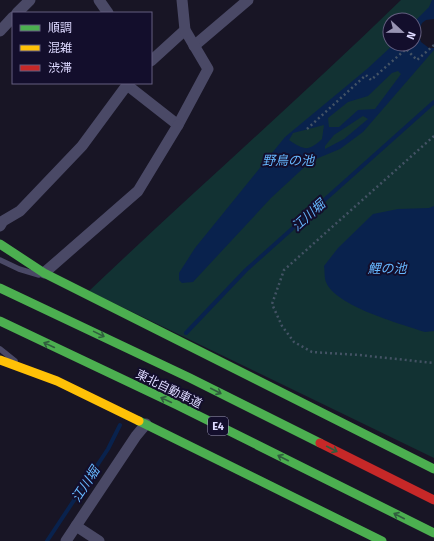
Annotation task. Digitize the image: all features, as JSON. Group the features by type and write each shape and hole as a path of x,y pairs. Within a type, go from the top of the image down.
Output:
{"main road":[{"path":"0,244 44,273 434,469"},
{"name":"東北自動車道","path":"0,288 190,378 434,500"},
{"name":"東北自動車道","path":"0,321 184,409 434,534"},
{"path":"0,360 41,374 146,424 382,541"}],"street":[{"path":"18,12 30,0"},
{"path":"98,0 107,12"},
{"path":"44,273 138,191 178,125 208,69 185,30 182,0"},
{"path":"194,46 248,0"},
{"path":"0,31 12,18"},
{"path":"152,60 185,30"},
{"path":"0,226 3,221 20,211 82,146 128,84 178,125"},
{"path":"66,541 136,436 146,424"},
{"path":"76,526 99,541"}],"lane":[{"path":"0,260 34,275 44,273"},
{"path":"0,349 8,354 21,367"}],"path":[{"path":"307,129 366,75 371,80 406,50 417,60 434,45"},
{"path":"434,136 284,270 272,304 282,326 294,342 312,352 359,355 434,363"}],"green space":[{"path":"401,0 434,0 434,458 89,291 382,18 382,52 422,52 422,12 389,12"}],"water":[{"name":"野鳥の池","path":"432,0 434,0 434,50 363,132 340,149 311,161 271,198 193,282 182,283 179,280 179,273 195,248 285,137 385,52 422,52 422,14 429,7","holes":["398,71 401,74 375,109 358,110 339,127 329,127 328,118 348,102 368,96 392,73","363,116 368,119 344,139 325,149 325,146 334,135","324,125 322,139 314,146 303,148 289,140 293,133"]},
{"name":"鯉の池","path":"434,206 434,331 425,332 370,313 342,299 332,291 325,280 324,266 338,248 373,214 398,209 429,208"}],"pier":[{"path":"434,19 434,48 429,48 422,43 422,23 426,20"}],"waterway":[{"name":"江川堀","path":"186,333 246,270 434,102"},
{"name":"江川堀","path":"47,541 108,449 120,425"}],"traffic: fast":[{"path":"0,244 44,273 434,469"},
{"path":"0,288 190,378 320,443"},
{"path":"0,321 177,405 434,533"},
{"path":"139,421 382,541"}],"traffic: slow":[{"path":"0,360 57,381 139,421"}],"traffic: jam":[{"path":"320,443 434,500"}]}
